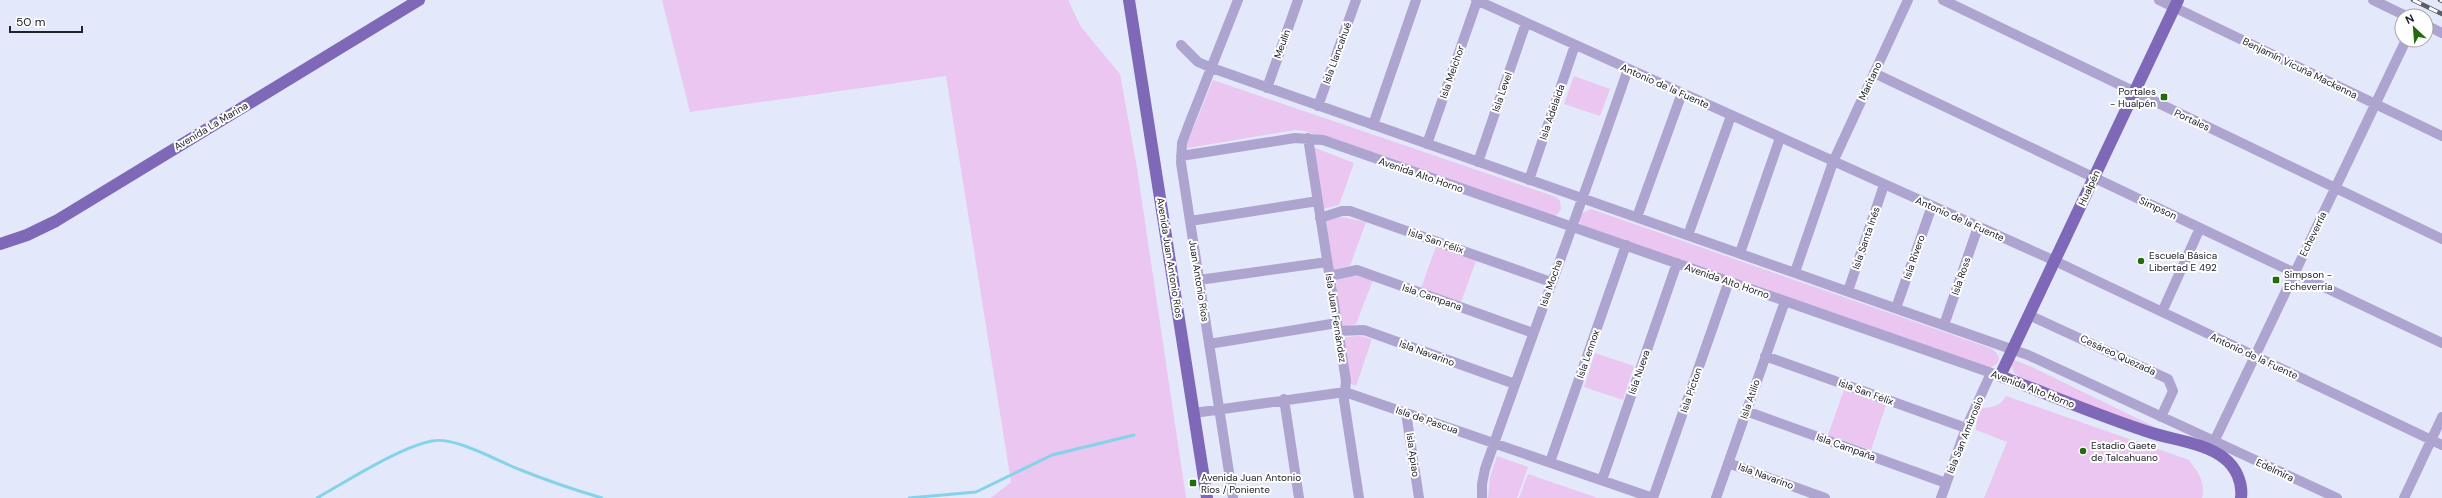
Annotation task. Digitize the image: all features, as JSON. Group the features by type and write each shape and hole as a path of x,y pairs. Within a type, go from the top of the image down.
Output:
{"main road":[{"name":"Avenida La Marina","path":"0,244 27,235 56,221 419,0"},
{"name":"Avenida Juan Antonio Ríos","path":"1130,0 1207,498"},
{"name":"Hualpén","path":"1996,374 2013,349 2030,315 2176,4"},
{"name":"Avenida Alto Horno","path":"1996,374 2150,433 2212,446 2234,468 2240,482 2241,497"}],"street":[{"name":"Juan Antonio Ríos","path":"1233,498 1181,156 1188,124 1205,80 1212,68 1238,0"},
{"name":"Meulín","path":"1267,88 1298,0"},
{"name":"Isla Llancahué","path":"1318,106 1356,0"},
{"path":"1373,125 1416,0"},
{"name":"Antonio de la Fuente","path":"1476,0 2055,261 2442,446"},
{"name":"Isla Melchor","path":"1427,144 1476,0"},
{"name":"Maritano","path":"1833,162 1908,0"},
{"name":"Portales","path":"1943,0 2442,239"},
{"name":"Benjamín Vicuña Mackenna","path":"2159,0 2176,4 2442,136"},
{"path":"2373,0 2394,10"},
{"name":"Isla Level","path":"1478,162 1526,23"},
{"name":"Avenida Alto Horno","path":"1181,45 1198,62 1212,68 2013,349 2161,417 2212,446"},
{"name":"Isla Adelaida","path":"1529,180 1575,45"},
{"name":"Echeverría","path":"2212,446 2402,48"},
{"name":"Isla Mocha","path":"1482,498 1483,477 1494,443 1628,69"},
{"name":"Simpson","path":"1874,73 2442,343"},
{"path":"1637,217 1682,93"},
{"path":"1688,235 1731,116"},
{"name":"Avenida Alto Horno","path":"1181,156 1308,138 1338,145 1996,374"},
{"name":"Isla Juan Fernández","path":"1308,138 1346,381 1344,400 1359,498"},
{"path":"1740,253 1780,138"},
{"path":"1795,272 1833,162"},
{"name":"Isla Santa Inés","path":"1848,291 1884,185"},
{"path":"1190,221 1318,201"},
{"name":"Isla Rivero","path":"1896,308 1932,206"},
{"name":"Isla San Félix","path":"1320,218 1350,210 1551,282"},
{"name":"Isla Ross","path":"1944,325 1978,227"},
{"path":"2162,312 2200,228"},
{"name":"Isla Lennox","path":"1550,462 1626,245"},
{"path":"1199,280 1327,262"},
{"name":"Isla Nueva","path":"1602,480 1677,263"},
{"name":"Isla Campana","path":"1329,276 1357,270 1534,333"},
{"name":"Isla Picton","path":"1653,498 1729,281"},
{"name":"Isla Atilio","path":"1716,498 1784,301"},
{"name":"Cesáreo Quezada","path":"2030,315 2168,379 2173,391 2161,417"},
{"name":"Isla Navarino","path":"1209,344 1337,327 1364,330 1515,384"},
{"name":"Isla San Félix","path":"1765,356 1966,428"},
{"name":"Isla San Ambrosio","path":"1941,498 1966,428 1996,374"},
{"name":"Isla de Pascua","path":"1194,413 1284,399 1345,392 1653,498"},
{"path":"1284,399 1299,498"},
{"name":"Isla Campaña","path":"1746,411 1946,483"},
{"name":"Isla Apiao","path":"1406,413 1419,498"},
{"path":"2404,498 2442,417"},
{"name":"Edelmira","path":"2212,446 2337,498"},
{"name":"Isla Navarino","path":"1728,463 1825,498"}],"shaded area":[{"path":"662,0 1068,0 1081,27 1120,74 1137,168 1186,498 991,498 1011,482 946,76 690,112"},
{"path":"1574,76 1610,89 1600,116 1564,104"},
{"path":"1213,80 1556,197 1560,201 1561,209 1557,215 1553,216 1305,131 1295,130 1188,148 1186,146"},
{"path":"1313,147 1354,163 1339,205 1323,209"},
{"path":"1591,209 1984,346 1994,350 1999,357 1998,363 1990,368 1582,226 1579,222 1582,213"},
{"path":"1342,217 1366,222 1350,266 1333,270 1326,220"},
{"path":"1437,244 1477,258 1461,302 1421,288"},
{"path":"1355,275 1373,280 1356,324 1341,328 1336,279"},
{"path":"1359,336 1372,339 1356,386 1349,383 1344,337"},
{"path":"1595,353 1634,366 1623,400 1584,387"},
{"path":"2009,358 2032,367 2167,433 2029,384 2014,373"},
{"path":"1844,390 1886,405 1871,450 1828,435"},
{"name":"Estadio Gaete de Talcahuano","path":"2006,396 2189,460 2198,473 2202,483 2202,498 1984,498 2007,442 1976,430 1977,408 1986,408 1997,405"},
{"path":"1497,456 1528,467 1517,498 1488,498 1490,477"},
{"path":"1528,474 1598,498 1519,498"}],"waterway":[{"path":"909,498 976,492 1052,455 1134,435"},
{"path":"317,498 389,457 419,444 442,440 464,446 541,478 602,498"}],"railway":[{"path":"2413,0 2442,14"}],"place":[{"name":"Portales - Hualpén","path":"2164,97"},
{"name":"Escuela Básica Libertad E 492","path":"2141,261"},
{"name":"Simpson - Echeverría","path":"2276,280"},
{"name":"Estadio Gaete de Talcahuano","path":"2083,451"},
{"name":"Avenida Juan Antonio Ríos / Poniente","path":"1193,483"}]}
